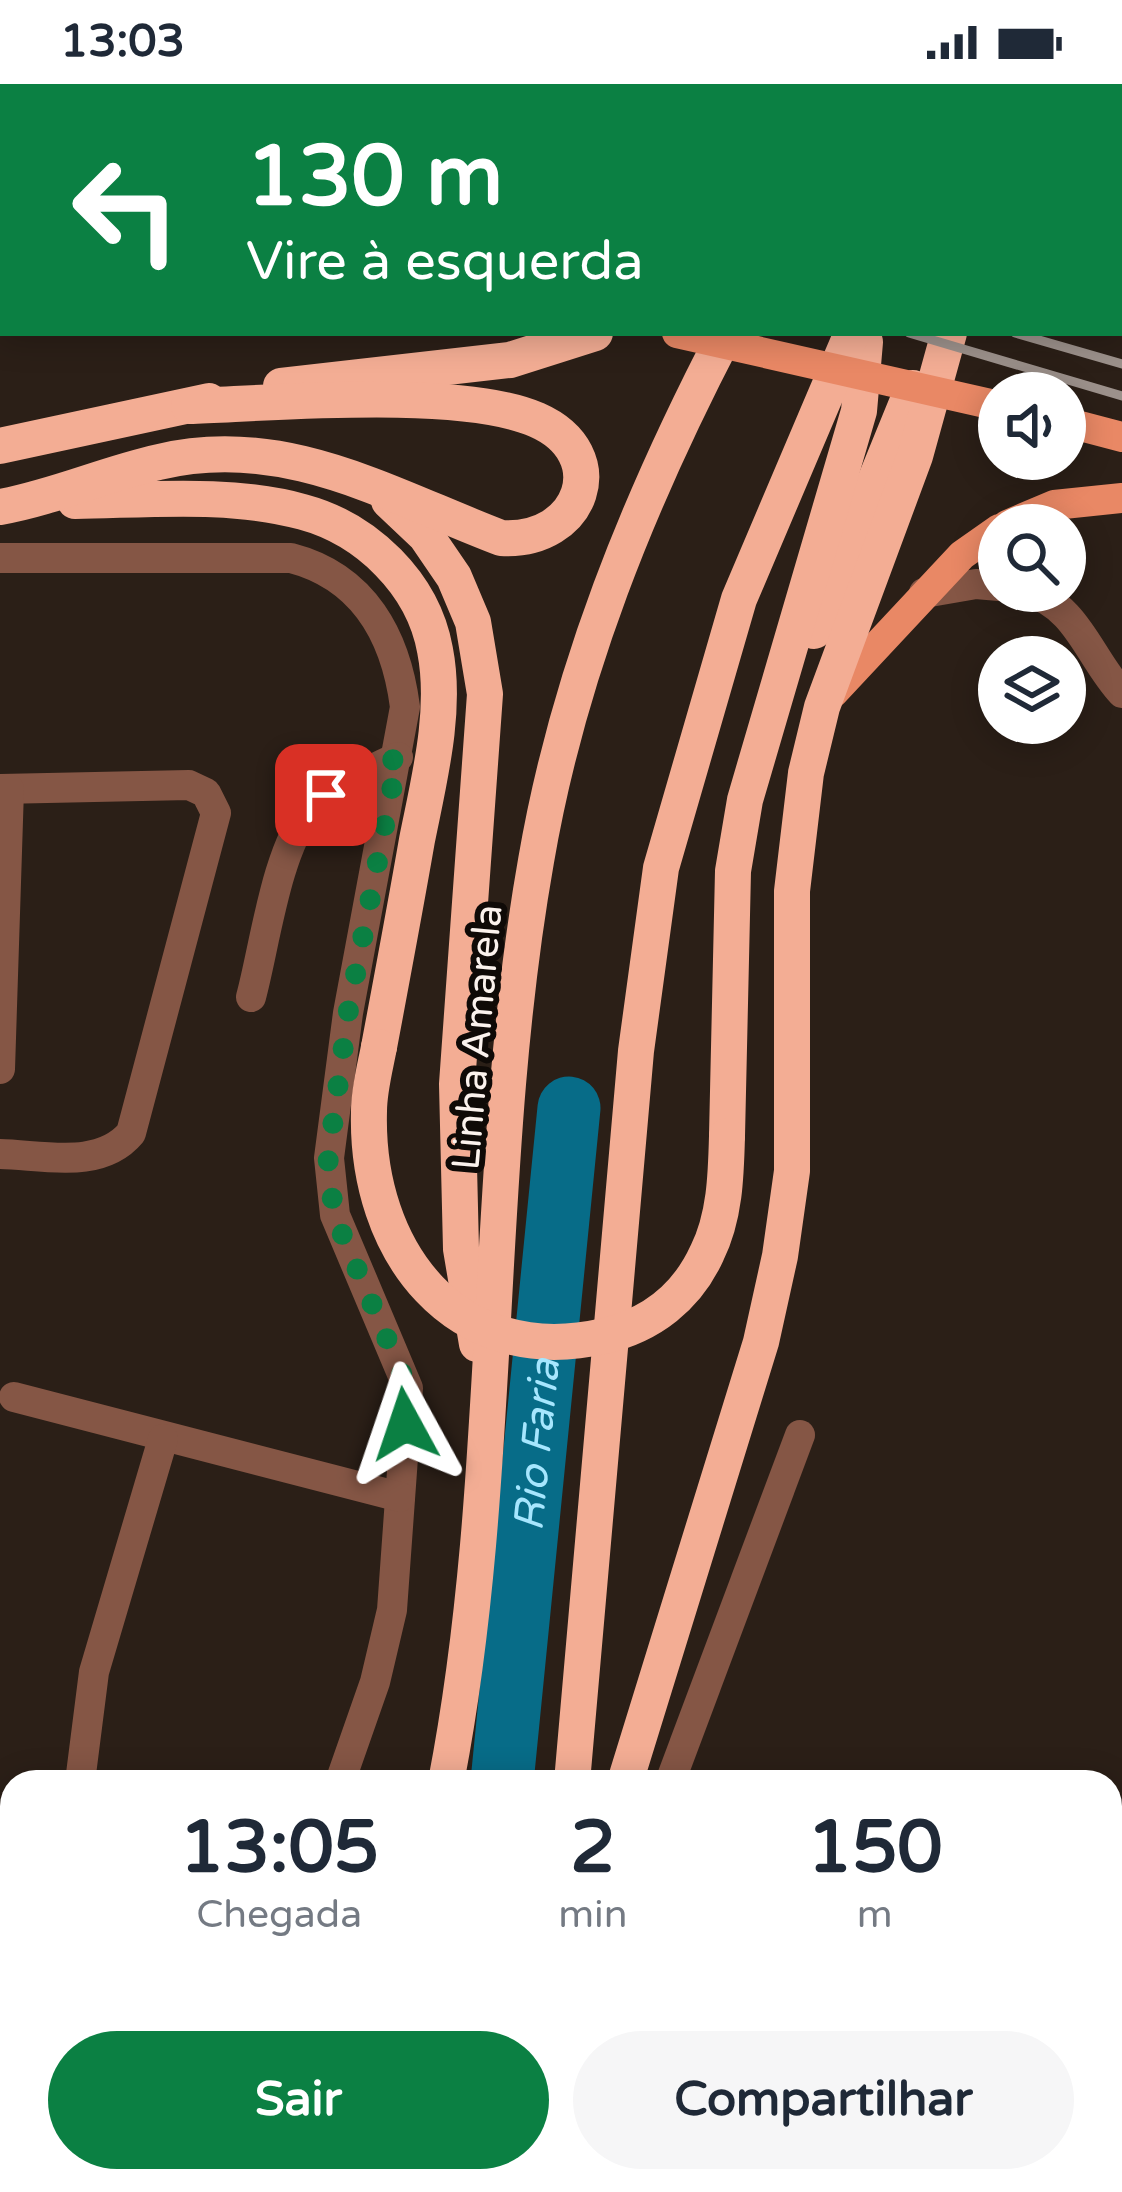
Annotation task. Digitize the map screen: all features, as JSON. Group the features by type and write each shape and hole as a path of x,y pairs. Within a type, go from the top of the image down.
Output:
{"highway":[{"path":"0,446 311,380 510,360 586,336"},
{"name":"Linha Amarela","path":"448,1770 476,1597 520,969 544,819 593,632 678,428 724,336"},
{"path":"573,1770 636,1051 661,868 739,599 851,336"},
{"path":"15,505 176,499 304,512 354,532 393,567 422,607 436,650 438,709 368,1108 371,1163 382,1211 398,1247 428,1288 491,1335 536,1343 584,1340 627,1330 663,1311 707,1253 720,1214 727,1136 733,871 753,764 859,411 865,336"},
{"path":"772,702 833,589 933,336"},
{"path":"629,1770 761,1342 781,1256 792,1171 793,871 806,772 822,707 915,456 948,336"},
{"path":"15,505 160,461 220,453 296,460 370,482 501,538 529,540 571,514 580,478 576,456 562,436 506,409 429,403 189,406"},
{"path":"370,482 426,536 454,577 473,622 485,694 457,1084 457,1160 461,1249 490,1420"}],"main road":[{"path":"690,336 978,401"},
{"path":"1086,428 1122,437"},
{"path":"1064,504 1122,498"},
{"path":"822,707 924,593 978,544"}],"street":[{"path":"0,558 238,554 319,565 346,582 368,606 399,661 406,707 348,1013 328,1159 334,1215 408,1388 392,1610 375,1682 344,1770"},
{"path":"924,593 978,584"},
{"path":"1064,612 1122,693"},
{"path":"251,998 286,863 308,811 326,795 398,757"},
{"path":"0,1069 4,789 189,785 206,793 216,812 130,1133 117,1149 98,1156 0,1154"},
{"path":"14,1397 400,1497"},
{"path":"674,1770 800,1435"},
{"path":"82,1770 94,1672 163,1439"}],"waterway":[{"name":"Rio Faria","path":"503,1770 569,1108"}],"railway":[{"path":"919,336 1122,396"},
{"path":"1025,336 1122,364"}],"route":[{"path":"326,795 398,757 348,1013 328,1159 334,1215 408,1388 405,1424"}]}
